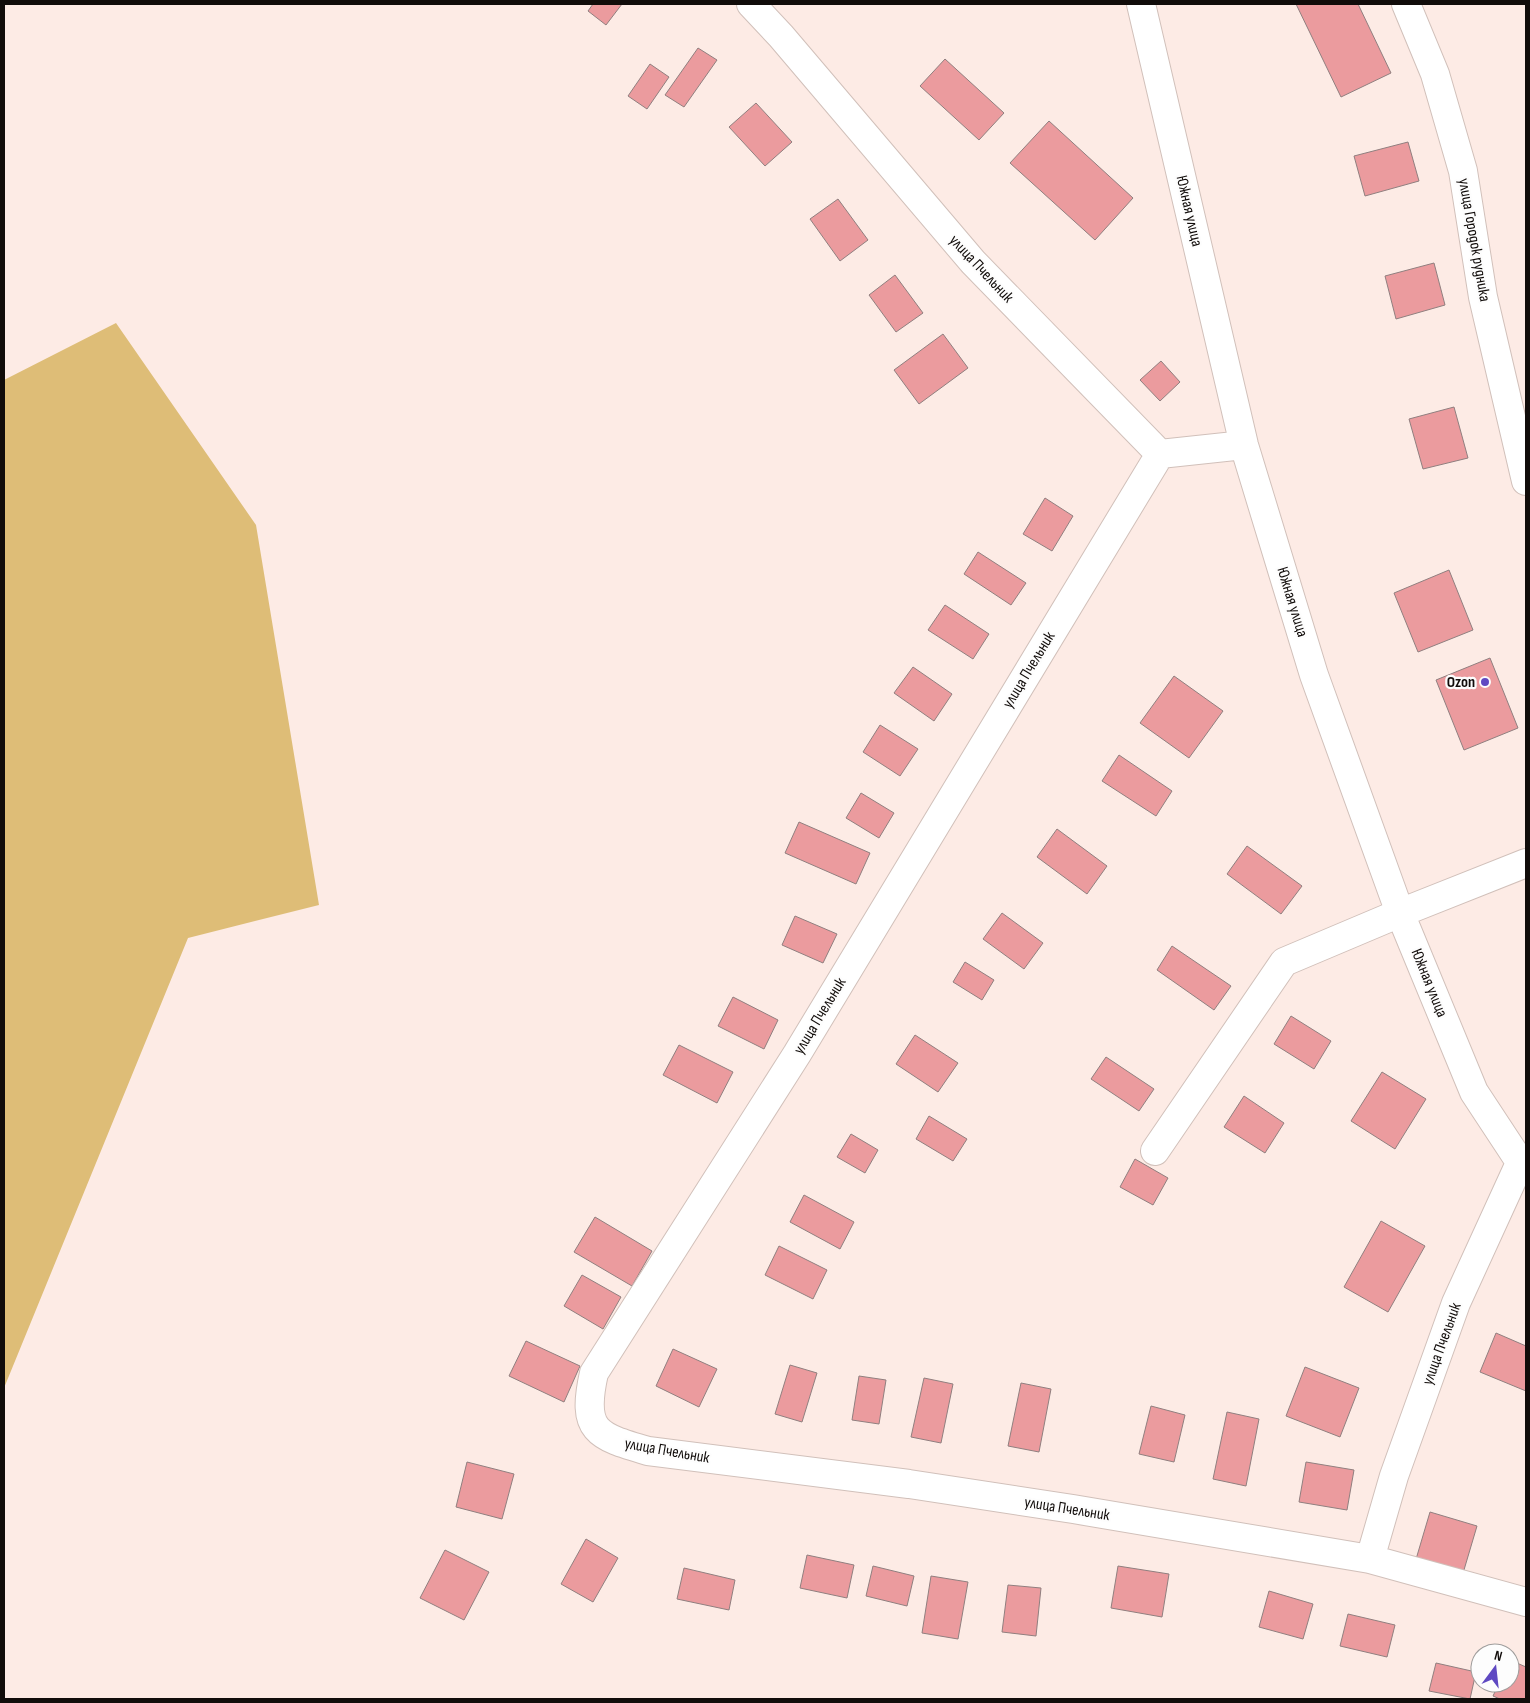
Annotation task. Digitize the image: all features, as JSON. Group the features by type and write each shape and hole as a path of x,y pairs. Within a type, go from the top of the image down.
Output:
{"street":[{"name":"улица Пчельник","path":"750,4 781,36 973,262 1160,454 797,1054 594,1373 589,1413 596,1428 612,1440 648,1451 909,1484 1073,1509 1370,1560 1526,1602"},
{"name":"Южная улица","path":"1141,4 1244,445 1314,675 1400,913 1474,1092 1523,1167"},
{"name":"улица Городок рудника","path":"1406,4 1436,74 1463,171 1483,297 1526,481"},
{"path":"1160,454 1244,445"},
{"path":"1155,1150 1284,962 1526,863"},
{"name":"улица Пчельник","path":"1370,1560 1394,1476 1456,1303 1523,1167"}],"shaded area":[{"path":"116,323 256,525 319,905 188,938 4,1388 4,380"}],"building":[{"path":"593,4 622,4 606,25 588,11"},
{"path":"1296,4 1358,4 1391,73 1341,97"},
{"path":"698,48 717,60 684,107 665,95"},
{"path":"945,59 1004,113 979,140 920,86"},
{"path":"650,64 669,77 647,109 628,96"},
{"path":"756,103 792,142 765,166 729,127"},
{"path":"1049,121 1133,198 1095,240 1010,163"},
{"path":"1408,142 1419,181 1365,196 1354,156"},
{"path":"838,199 868,240 840,261 810,219"},
{"path":"1434,263 1445,305 1396,319 1385,276"},
{"path":"895,275 923,313 896,332 869,295"},
{"path":"943,334 968,368 919,404 894,370"},
{"path":"1161,361 1180,382 1160,401 1140,380"},
{"path":"1454,407 1468,458 1423,469 1409,419"},
{"path":"1045,498 1073,516 1052,551 1023,534"},
{"path":"978,552 1026,583 1011,605 964,574"},
{"path":"1449,570 1473,630 1418,652 1394,593"},
{"path":"945,605 989,634 973,659 928,630"},
{"path":"1490,658 1518,728 1464,750 1436,680"},
{"path":"913,667 952,694 934,721 894,693"},
{"path":"1174,676 1223,711 1189,758 1140,723"},
{"path":"880,725 918,749 900,776 863,752"},
{"path":"1119,755 1172,791 1156,816 1102,781"},
{"path":"861,793 894,813 879,838 846,818"},
{"path":"799,822 870,853 856,884 785,853"},
{"path":"1057,829 1107,866 1087,894 1037,857"},
{"path":"1247,846 1302,886 1281,914 1227,874"},
{"path":"1002,913 1043,943 1024,969 983,939"},
{"path":"795,916 837,934 823,963 782,945"},
{"path":"1172,946 1231,986 1214,1010 1157,970"},
{"path":"965,962 994,980 982,1000 953,982"},
{"path":"733,997 778,1020 764,1049 718,1026"},
{"path":"1291,1016 1331,1041 1314,1069 1274,1044"},
{"path":"915,1035 958,1063 938,1092 896,1064"},
{"path":"679,1045 733,1072 717,1103 663,1075"},
{"path":"1106,1057 1154,1089 1139,1111 1091,1079"},
{"path":"1382,1072 1426,1099 1395,1149 1351,1121"},
{"path":"1244,1096 1284,1123 1265,1153 1224,1127"},
{"path":"929,1116 967,1139 953,1161 916,1139"},
{"path":"851,1134 878,1150 865,1173 837,1157"},
{"path":"1135,1159 1168,1178 1153,1205 1120,1187"},
{"path":"804,1195 854,1222 840,1249 790,1222"},
{"path":"595,1217 652,1251 632,1286 574,1252"},
{"path":"1381,1221 1425,1246 1388,1312 1344,1287"},
{"path":"779,1246 827,1270 813,1299 765,1275"},
{"path":"582,1275 621,1297 603,1329 564,1306"},
{"path":"1496,1333 1526,1346 1526,1391 1480,1372"},
{"path":"526,1341 580,1366 564,1402 509,1376"},
{"path":"673,1349 717,1369 699,1407 656,1386"},
{"path":"790,1365 817,1373 802,1422 775,1414"},
{"path":"1305,1367 1359,1388 1340,1437 1286,1416"},
{"path":"859,1376 886,1380 879,1424 852,1420"},
{"path":"924,1378 953,1384 941,1443 911,1437"},
{"path":"1021,1383 1051,1389 1039,1452 1008,1446"},
{"path":"1151,1406 1185,1415 1174,1462 1139,1454"},
{"path":"1227,1412 1259,1419 1246,1486 1213,1479"},
{"path":"467,1462 514,1474 502,1519 456,1507"},
{"path":"1306,1462 1354,1470 1347,1510 1299,1502"},
{"path":"1430,1512 1477,1526 1461,1580 1414,1566"},
{"path":"586,1539 618,1558 593,1602 561,1584"},
{"path":"445,1550 489,1572 464,1620 420,1598"},
{"path":"807,1555 854,1565 847,1598 800,1588"},
{"path":"873,1566 914,1576 907,1606 866,1596"},
{"path":"1118,1566 1169,1574 1162,1617 1111,1608"},
{"path":"684,1568 735,1580 729,1610 677,1599"},
{"path":"931,1576 968,1582 958,1639 922,1633"},
{"path":"1008,1585 1041,1588 1036,1636 1002,1632"},
{"path":"1269,1591 1313,1604 1303,1639 1259,1627"},
{"path":"1348,1614 1395,1625 1387,1657 1340,1646"},
{"path":"1436,1663 1470,1671 1470,1699 1429,1691"},
{"path":"1520,1664 1526,1667 1526,1699 1500,1699 1493,1696 1494,1693 1520,1693"}],"place":[{"name":"Ozon","path":"1485,682"}]}
